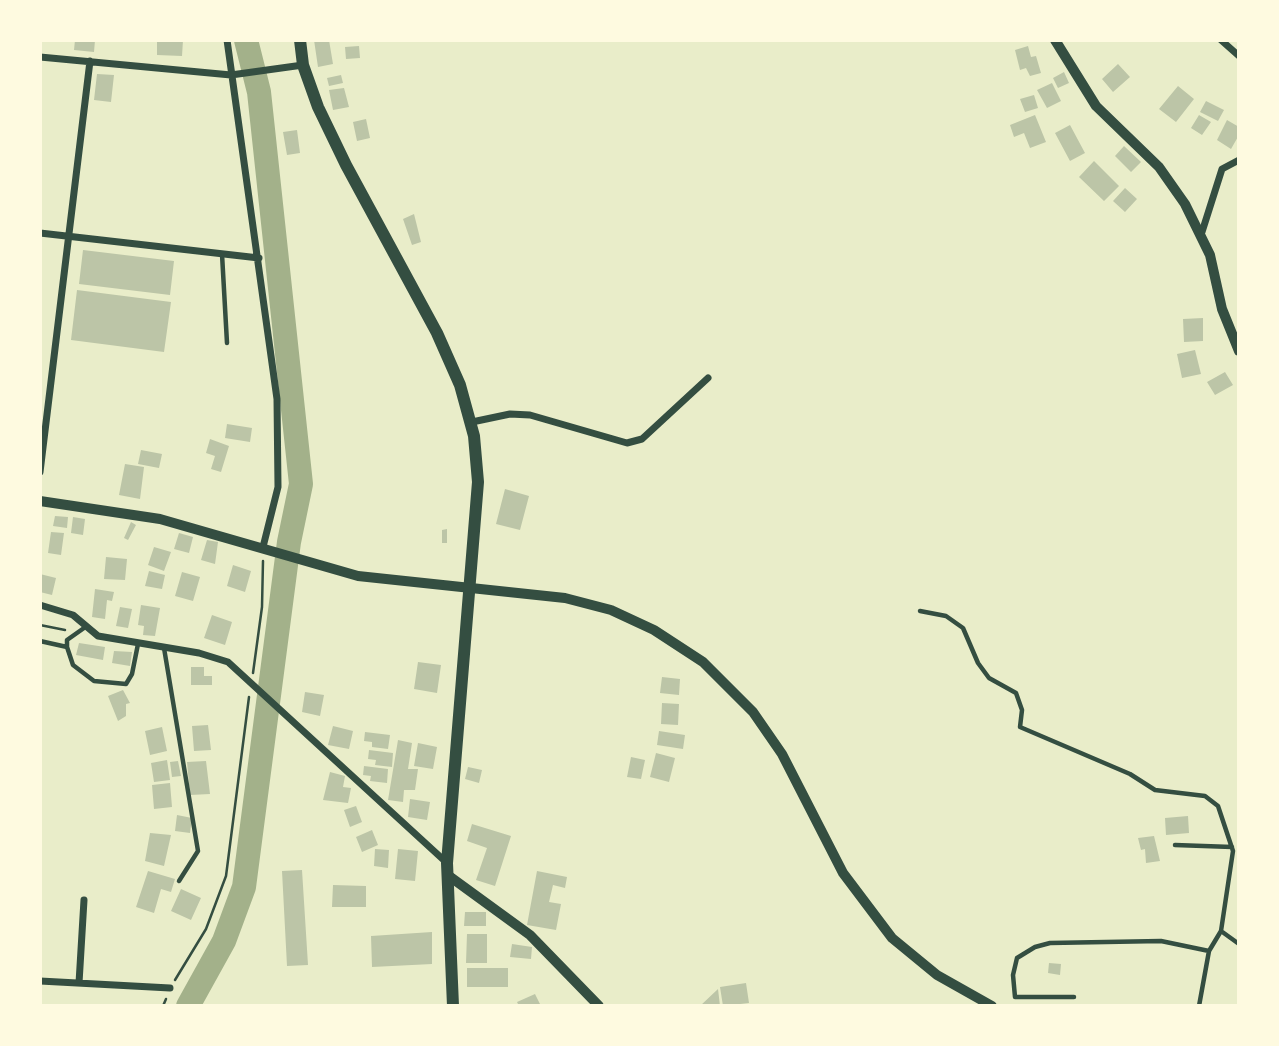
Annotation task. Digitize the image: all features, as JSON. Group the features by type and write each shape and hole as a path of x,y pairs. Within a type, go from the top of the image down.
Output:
{"main road":[{"path":"300,40 303,65 318,107 346,165 437,333 472,422 478,482 448,869 453,1006"}],"street":[{"path":"227,40 277,399 278,487 266,548"},
{"path":"1055,40 1096,106 1159,167 1202,232 1222,309 1239,351"},
{"path":"1221,40 1239,57"},
{"path":"40,57 233,75 303,65"},
{"path":"40,472 90,61"},
{"path":"1202,232 1222,169 1239,160"},
{"path":"40,233 259,258"},
{"path":"472,422 510,414 530,415 627,443 642,439 709,377"},
{"path":"40,501 160,519 358,576 565,597 611,610 654,630 702,662 737,694 774,741 828,847 875,918 917,960 963,992 992,1006"},
{"path":"40,605 73,615 85,628 98,636 216,657 228,662 448,869 530,935 599,1006"},
{"path":"79,983 84,900"},
{"path":"40,981 170,988"}],"lane":[{"path":"222,254 227,343"},
{"path":"920,611 946,617 963,628 978,663 989,678 1016,693 1022,710 1020,727 1130,774 1155,790 1205,796 1218,807 1232,847 1221,931 1209,951 1199,1006"},
{"path":"85,628 75,632 67,640 73,665 85,675 108,684 126,684 132,674 138,644"},
{"path":"40,641 67,647"},
{"path":"164,648 198,851 180,881"},
{"path":"1175,845 1232,847"},
{"path":"1221,931 1239,944"},
{"path":"1074,997 1014,997 1013,975 1017,958 1035,947 1050,943 1161,940 1209,951"}],"path":[{"path":"170,988 206,929 226,876 262,607 266,548"},
{"path":"40,625 75,632"}],"building":[{"path":"75,40 95,40 94,52 74,50"},
{"path":"157,40 183,40 182,56 157,55"},
{"path":"314,40 329,40 333,64 318,67"},
{"path":"359,46 360,58 346,59 345,47"},
{"path":"1028,46 1031,57 1036,56 1041,73 1030,76 1026,68 1020,70 1015,50"},
{"path":"1118,64 1130,77 1113,92 1102,79"},
{"path":"1064,72 1069,83 1058,88 1053,78"},
{"path":"97,74 114,75 111,102 94,100"},
{"path":"341,75 343,83 329,86 327,78"},
{"path":"1052,83 1061,101 1047,108 1037,90"},
{"path":"1178,86 1194,99 1176,122 1159,109"},
{"path":"344,88 349,107 333,110 329,90"},
{"path":"1034,95 1038,108 1025,112 1020,99"},
{"path":"1206,101 1224,110 1218,121 1200,112"},
{"path":"1035,115 1046,142 1030,148 1024,133 1014,137 1010,125"},
{"path":"1199,115 1211,122 1202,135 1191,128"},
{"path":"366,119 370,138 357,141 353,122"},
{"path":"1227,120 1239,127 1239,135 1231,149 1217,140"},
{"path":"1070,125 1085,153 1070,161 1055,133"},
{"path":"297,130 300,153 287,155 283,132"},
{"path":"1124,146 1141,162 1131,172 1115,156"},
{"path":"1094,161 1119,186 1104,201 1079,177"},
{"path":"1125,188 1137,199 1125,212 1113,201"},
{"path":"414,214 421,242 412,245 403,219"},
{"path":"83,250 174,261 170,295 79,284"},
{"path":"77,290 171,302 164,352 71,340"},
{"path":"1203,318 1203,341 1184,342 1183,319"},
{"path":"1195,350 1201,374 1182,378 1177,354"},
{"path":"1225,372 1233,385 1215,395 1207,382"},
{"path":"227,424 252,428 250,442 225,438"},
{"path":"210,439 229,446 221,472 211,469 215,456 206,453"},
{"path":"141,450 162,454 159,468 138,464"},
{"path":"125,464 144,467 140,499 119,495"},
{"path":"505,489 529,496 520,530 496,524"},
{"path":"55,516 68,517 67,528 53,526"},
{"path":"73,517 85,519 83,535 71,533"},
{"path":"131,522 136,525 128,540 124,538"},
{"path":"447,529 447,543 442,543 442,530"},
{"path":"51,532 64,533 61,555 48,553"},
{"path":"179,533 193,537 189,553 174,549"},
{"path":"207,540 218,542 215,564 201,560"},
{"path":"154,547 171,552 164,571 148,565"},
{"path":"106,557 127,559 125,580 104,579"},
{"path":"233,565 251,571 245,592 227,586"},
{"path":"149,571 165,575 162,589 145,586"},
{"path":"182,572 200,577 193,601 175,596"},
{"path":"40,574 56,578 52,595 40,592"},
{"path":"95,589 114,592 112,601 107,600 105,619 92,617"},
{"path":"141,605 160,608 155,636 143,635 144,626 138,625"},
{"path":"120,607 132,609 128,628 116,626"},
{"path":"212,615 232,622 225,645 204,638"},
{"path":"79,643 105,647 103,660 76,655"},
{"path":"114,651 132,652 130,666 112,663"},
{"path":"418,662 441,665 437,693 414,689"},
{"path":"191,667 204,667 204,676 212,676 212,685 191,685"},
{"path":"662,677 680,679 679,695 660,693"},
{"path":"123,690 130,703 126,704 126,716 118,721 108,696"},
{"path":"305,692 324,695 320,716 302,712"},
{"path":"662,703 679,704 678,725 661,724"},
{"path":"208,725 211,750 194,751 192,726"},
{"path":"333,726 353,731 349,749 328,745"},
{"path":"162,727 167,751 150,755 145,731"},
{"path":"659,731 685,735 683,749 657,745"},
{"path":"365,732 390,735 388,749 372,747 372,742 364,741"},
{"path":"398,740 412,743 408,769 418,769 415,790 404,790 403,802 388,800"},
{"path":"418,743 437,747 433,769 414,766"},
{"path":"369,750 393,753 392,767 375,765 376,760 368,759"},
{"path":"656,753 675,758 669,782 650,777"},
{"path":"631,757 645,760 641,779 627,777"},
{"path":"167,760 170,780 154,782 151,763"},
{"path":"178,761 181,776 172,777 170,762"},
{"path":"206,761 210,794 190,795 187,762"},
{"path":"364,766 388,769 387,783 370,781 371,776 363,775"},
{"path":"468,767 482,770 479,783 465,779"},
{"path":"330,772 345,776 343,787 351,788 348,803 323,800"},
{"path":"170,783 172,807 154,809 152,785"},
{"path":"410,799 430,802 427,820 408,817"},
{"path":"356,806 362,822 350,827 344,810"},
{"path":"177,815 192,818 190,833 175,831"},
{"path":"1188,816 1189,833 1166,835 1165,818"},
{"path":"472,824 511,836 495,886 476,880 487,848 467,841"},
{"path":"372,830 378,845 362,852 356,837"},
{"path":"150,833 171,835 164,866 145,861"},
{"path":"1154,836 1160,861 1146,863 1145,849 1141,850 1138,838"},
{"path":"375,849 389,850 388,868 374,866"},
{"path":"398,849 418,851 415,881 395,879"},
{"path":"302,870 308,965 287,966 282,871"},
{"path":"148,871 175,879 171,892 161,889 154,913 136,907"},
{"path":"537,871 567,877 565,888 553,885 549,902 561,904 556,930 527,925"},
{"path":"333,885 366,886 366,907 332,907"},
{"path":"181,889 201,898 191,920 171,911"},
{"path":"465,912 486,912 486,926 464,926"},
{"path":"432,932 432,964 372,967 371,936"},
{"path":"467,934 487,934 487,963 466,963"},
{"path":"512,944 532,947 531,959 510,957"},
{"path":"1049,963 1061,964 1060,975 1048,973"},
{"path":"467,968 508,968 508,987 467,987"},
{"path":"746,983 749,1003 723,1006 720,987"},
{"path":"718,989 720,1006 700,1006"},
{"path":"535,994 541,1006 519,1006 517,1002"}],"waterway":[{"path":"188,1006 224,941 244,887 289,542 301,484 259,92 246,40"}]}
